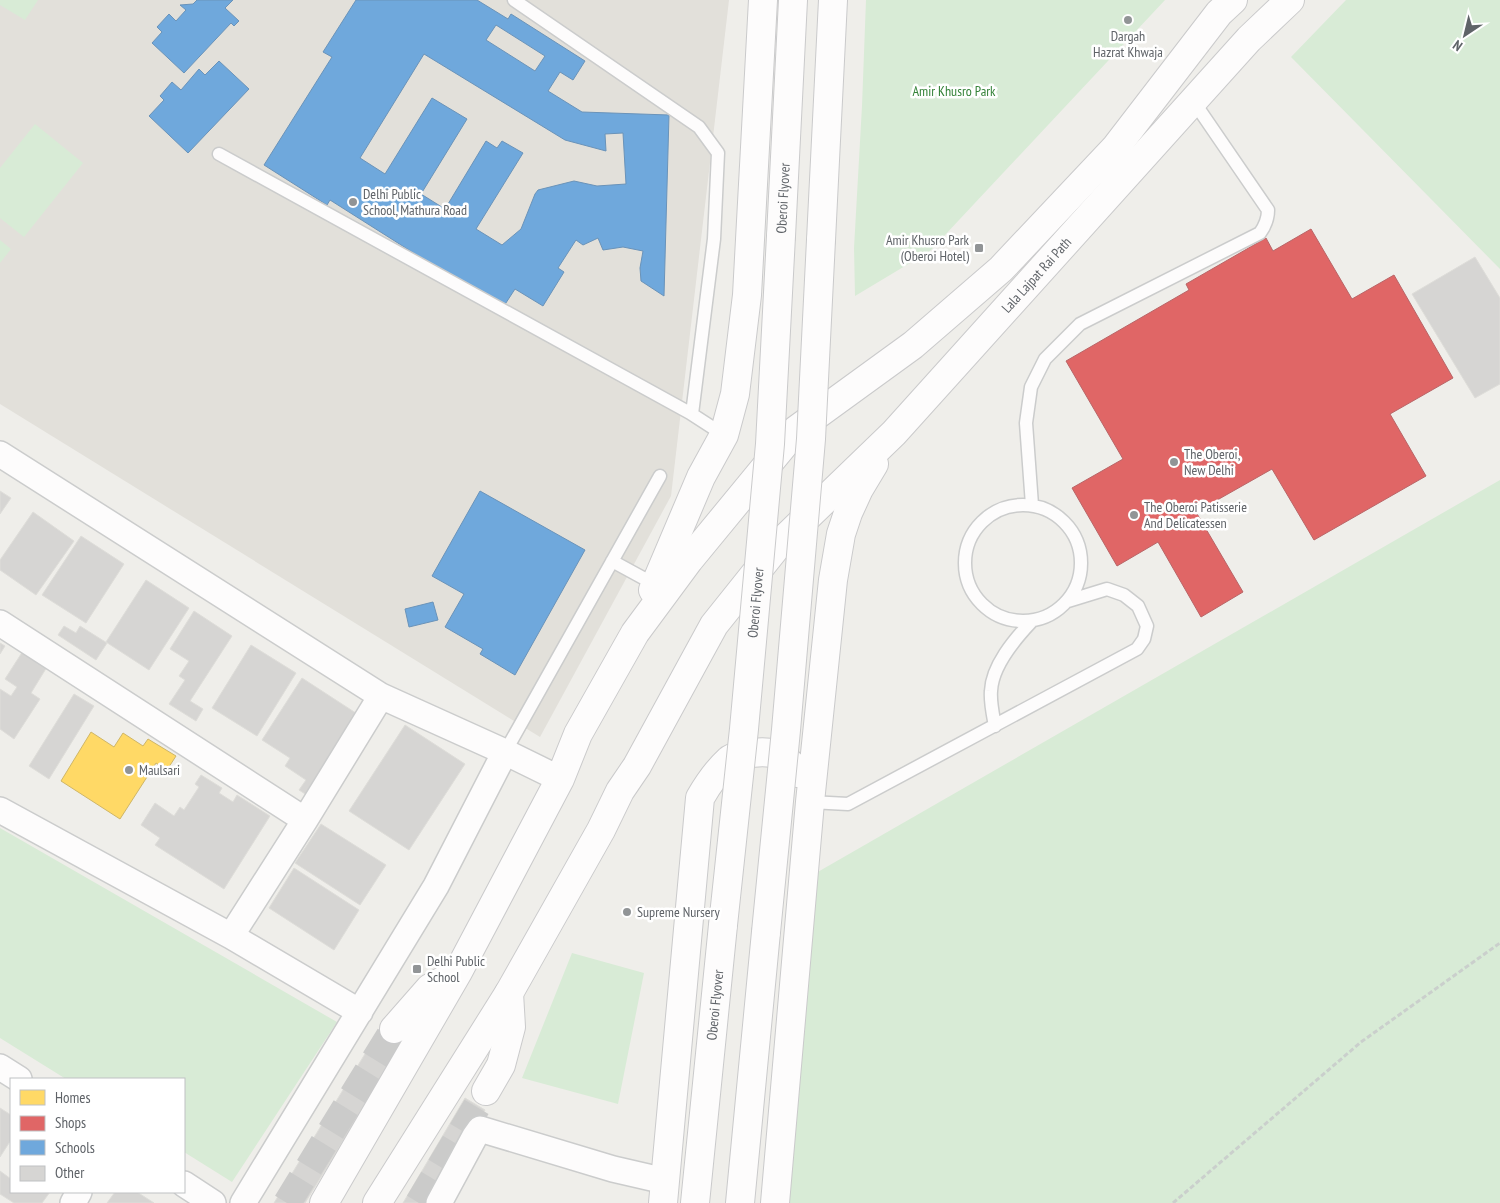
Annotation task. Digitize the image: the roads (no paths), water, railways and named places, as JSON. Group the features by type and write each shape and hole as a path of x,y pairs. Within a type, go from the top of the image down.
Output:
{"main road":[{"path":"324,1203 458,972 560,779 578,734 635,633 701,477 724,435 735,394 748,295 763,0"},
{"name":"Oberoi Flyover","path":"694,1203 744,729 770,444 794,0"},
{"path":"740,1203 786,730 810,449 834,0"},
{"name":"Lala Lajpat Rai Path","path":"377,1203 509,993 714,625 778,545 894,433 1249,39 1290,0"},
{"path":"1249,39 1300,0"},
{"path":"635,633 689,560 796,430 913,345 1001,269 1116,147 1226,4"},
{"path":"775,1203 810,802 834,580 841,534 859,489 894,433"},
{"path":"664,1192 700,798 710,781 730,758 756,752 771,752 791,763 802,778 810,802"},
{"path":"394,1029 430,988 458,972"},
{"path":"486,1091 500,1065 511,1027 509,993"}],"street":[{"path":"0,454 381,696 560,779"},
{"path":"0,623 305,820"},
{"path":"231,936 381,696"},
{"path":"242,1203 436,886 505,752"},
{"path":"0,810 231,936 360,1012"},
{"path":"0,1067 17,1078"},
{"path":"438,1203 480,1129 613,1170 664,1192"},
{"path":"185,1185 213,1203"}],"lane":[{"path":"514,0 699,127 718,154 714,239 692,414"},
{"path":"1032,505 1026,423 1031,387 1044,359 1080,324 1260,233 1265,226 1268,210 1194,102"},
{"path":"219,154 692,414 724,435"},
{"path":"505,752 660,476"},
{"path":"1012,505 1032,505 1050,511 1065,521 1076,536 1082,554 1082,573 1076,591 1064,606 1049,617 1031,622 1011,621 992,613 977,600 968,582 964,562 968,543 978,525 993,512 1012,505"},
{"path":"612,562 656,585"},
{"path":"810,802 848,804 1137,649 1144,639 1147,626 1138,606 1124,595 1107,589 1068,601"},
{"path":"995,726 991,690 999,664 1017,637 1031,622"}],"tunnel":[{"path":"287,1203 394,1029"},
{"path":"419,1203 486,1091"}],"place":[{"name":"Dargah Hazrat Khwaja","path":"1128,20"},
{"name":"Delhi Public School, Mathura Road","path":"353,202"},
{"name":"Amir Khusro Park (Oberoi Hotel)","path":"979,248"},
{"name":"The Oberoi, New Delhi","path":"1174,462"},
{"name":"The Oberoi Patisserie And Delicatessen","path":"1134,515"},
{"name":"Maulsari","path":"129,770"},
{"name":"Supreme Nursery","path":"627,912"},
{"name":"Delhi Public School","path":"417,969"}],"park label":[{"name":"Amir Khusro Park","path":"954,91"}]}
